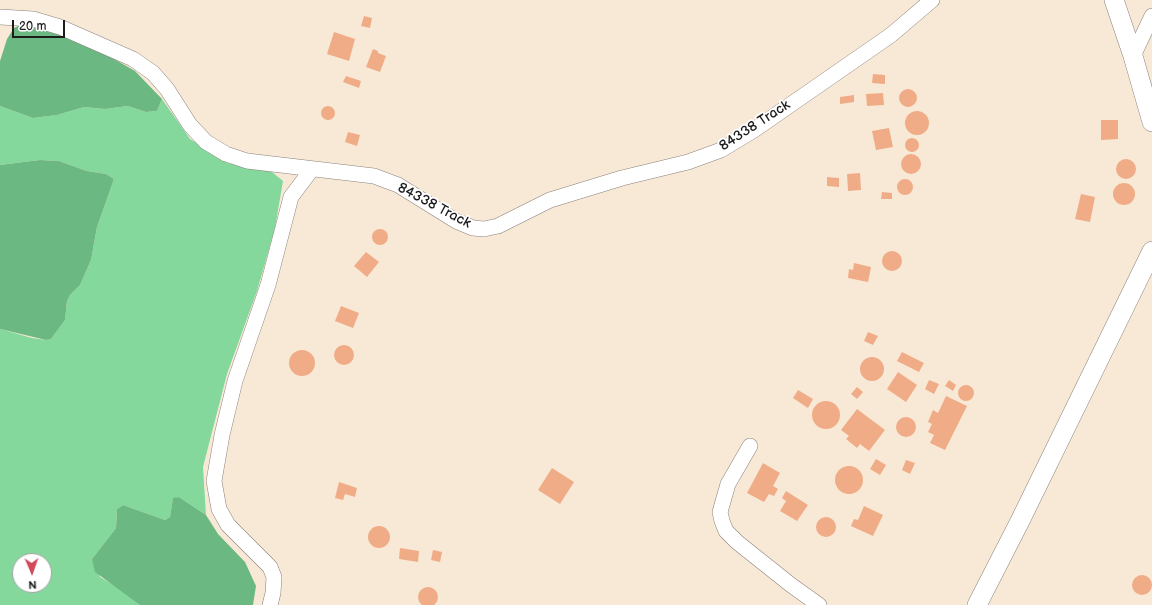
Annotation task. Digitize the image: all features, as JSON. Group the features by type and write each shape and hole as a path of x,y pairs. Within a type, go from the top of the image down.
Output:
{"street":[{"name":"84338 Track","path":"0,16 34,19 60,27 133,59 153,73 167,89 190,125 206,142 226,154 247,161 374,176 398,185 456,221 484,229 498,226 550,200 622,178 688,162 721,150 754,130 892,35 932,0"},
{"path":"1114,0 1133,56 1152,122"},
{"path":"1133,56 1152,16"},
{"path":"270,605 273,593 274,577 270,567 228,525 218,509 214,480 222,435 235,381 268,285 291,197 312,169"},
{"path":"977,605 1020,521 1152,251"},
{"path":"750,446 728,484 720,512 726,531 737,542 791,585 819,605"}],"green space":[{"path":"36,23 93,47 135,71 162,99 157,111 146,112 128,106 105,109 84,107 57,115 33,118 0,106 0,61 7,39 14,28 20,25"},
{"path":"162,99 190,139 227,163 272,172 283,181 275,228 257,291 227,374 203,467 206,515 179,497 173,499 170,517 165,520 123,505 117,509 116,528 92,559 100,577 125,592 140,605 0,605 0,329 32,338 46,340 51,339 65,320 67,301 70,295 80,285 91,260 97,227 114,179 106,174 87,171 59,161 40,160 0,165 0,106 33,118 57,115 84,107 105,109 128,106 146,112 157,111"},
{"path":"40,160 59,161 87,171 106,174 114,179 97,227 91,260 80,285 70,295 67,301 65,320 51,339 46,340 0,329 0,165"},
{"path":"179,497 206,515 218,534 245,562 256,586 253,605 140,605 95,572 92,559 116,528 117,509 123,505 165,520 170,517 173,498"}],"building":[{"path":"364,16 372,18 370,28 361,26"},
{"path":"334,32 355,39 349,61 327,54"},
{"path":"373,49 386,56 380,72 366,67"},
{"path":"873,74 885,75 885,84 872,83"},
{"path":"346,76 361,81 359,88 343,82"},
{"path":"908,89 914,92 917,98 914,104 908,107 902,104 899,98 902,92"},
{"path":"883,93 884,105 867,106 866,94"},
{"path":"854,95 854,102 840,104 840,97"},
{"path":"325,106 331,106 335,110 335,116 331,120 325,120 321,116 321,110"},
{"path":"917,111 925,115 929,123 925,131 917,135 909,131 905,123 909,115"},
{"path":"1101,120 1118,120 1118,139 1101,140"},
{"path":"889,128 893,147 876,150 872,131"},
{"path":"348,132 360,135 357,146 345,142"},
{"path":"912,138 917,140 919,145 917,150 912,152 907,150 905,145 907,140"},
{"path":"911,154 918,157 921,164 918,171 911,174 904,171 901,164 904,157"},
{"path":"1126,159 1133,162 1136,169 1133,176 1126,179 1119,176 1116,169 1119,162"},
{"path":"860,173 861,190 848,191 847,174"},
{"path":"827,177 839,178 839,187 827,186"},
{"path":"905,179 911,181 913,187 911,193 905,195 899,193 897,187 899,181"},
{"path":"1124,183 1132,186 1135,194 1132,202 1124,205 1116,202 1113,194 1116,186"},
{"path":"882,192 892,193 892,199 881,199"},
{"path":"1081,194 1095,197 1090,222 1075,219"},
{"path":"377,229 383,229 388,234 386,243 383,245 377,245 372,240 372,234"},
{"path":"888,251 896,251 902,257 902,265 896,271 888,271 882,265 882,257"},
{"path":"366,252 379,262 367,277 354,266"},
{"path":"854,263 871,267 868,282 848,278 849,269 853,270"},
{"path":"341,306 359,313 353,328 335,321"},
{"path":"868,332 878,336 873,345 864,341"},
{"path":"344,345 351,348 354,355 351,362 344,365 337,362 334,355 337,348"},
{"path":"302,350 311,354 315,363 311,372 302,376 293,372 289,363 293,354"},
{"path":"902,352 924,363 919,372 897,361"},
{"path":"872,357 881,360 884,369 881,378 872,381 863,378 860,369 863,360"},
{"path":"898,372 917,385 906,402 887,389"},
{"path":"929,380 939,384 934,394 925,389"},
{"path":"949,380 956,385 953,391 945,386"},
{"path":"963,385 969,385 974,390 972,399 969,401 963,401 958,396 958,390"},
{"path":"857,387 863,392 857,399 851,394"},
{"path":"798,390 813,399 808,408 793,398"},
{"path":"946,396 967,406 945,450 930,443 934,435 928,432 932,424 928,422 933,410 938,413"},
{"path":"826,401 836,405 840,415 836,425 826,429 816,425 812,415 816,405"},
{"path":"857,409 885,430 869,451 860,444 857,448 846,439 849,436 841,430"},
{"path":"906,417 913,420 916,427 913,434 906,437 899,434 896,427 899,420"},
{"path":"876,459 886,465 880,475 870,469"},
{"path":"906,460 915,463 910,474 902,470"},
{"path":"763,463 780,473 773,486 778,489 774,496 769,494 764,502 747,493"},
{"path":"849,466 859,470 863,480 859,490 849,494 839,490 835,480 839,470"},
{"path":"552,468 574,482 560,504 538,490"},
{"path":"339,482 357,488 355,497 345,494 343,500 335,498"},
{"path":"786,491 808,505 797,521 780,511 786,501 782,498"},
{"path":"864,506 883,515 873,536 851,526 854,519 858,520"},
{"path":"826,517 833,520 836,527 833,534 826,537 819,534 816,527 819,520"},
{"path":"379,526 387,529 390,537 387,545 379,548 371,545 368,537 371,529"},
{"path":"400,548 419,551 418,562 399,559"},
{"path":"433,550 442,552 440,562 431,560"},
{"path":"1142,575 1149,578 1152,585 1149,592 1142,595 1135,592 1132,585 1135,578"},
{"path":"428,587 435,590 438,597 435,604 428,607 421,604 418,597 421,590"}]}
